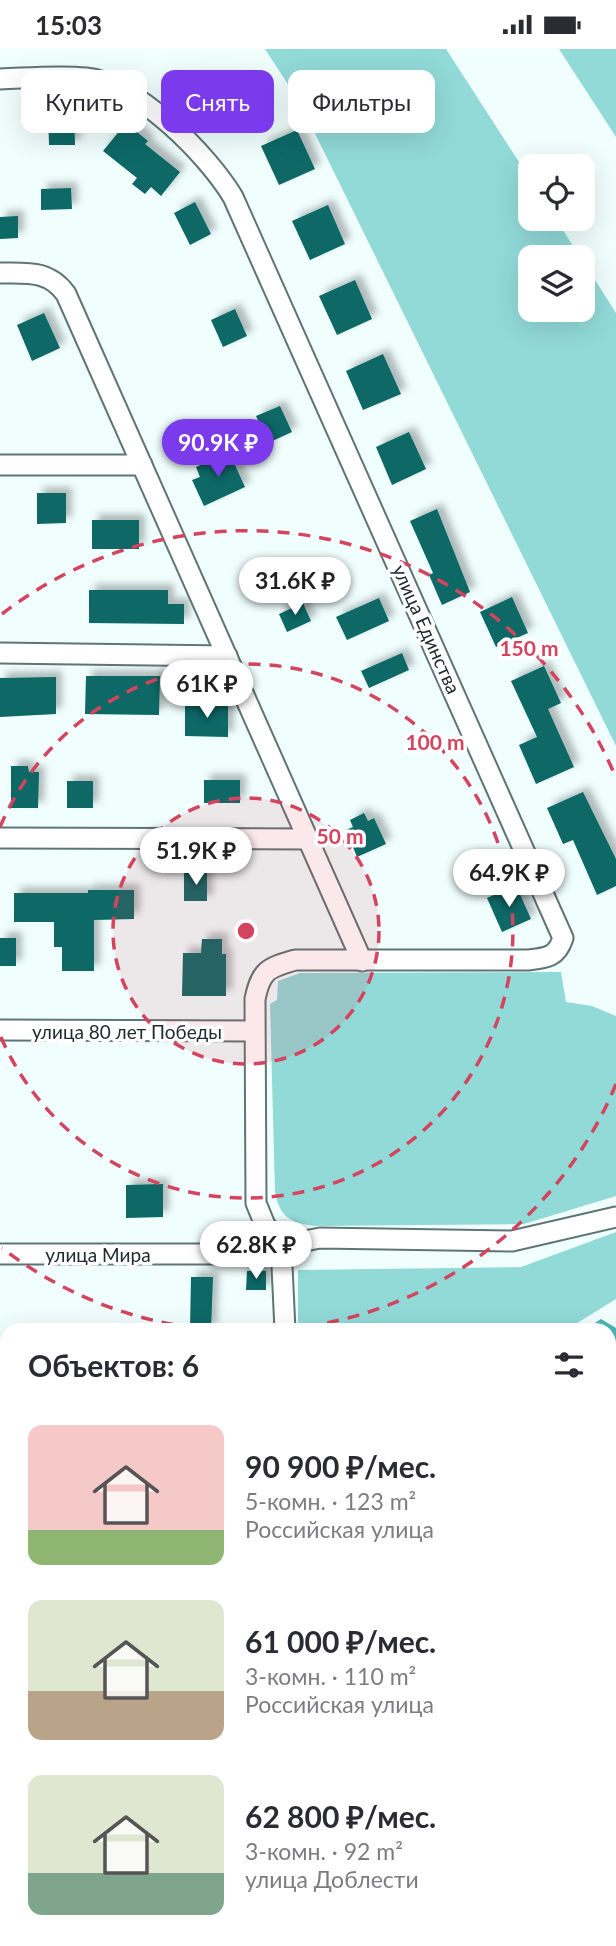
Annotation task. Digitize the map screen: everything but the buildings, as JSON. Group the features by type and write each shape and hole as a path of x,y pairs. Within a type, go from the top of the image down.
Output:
{"street":[{"name":"улица Единства","path":"0,79 86,78 109,83 134,97 196,147 218,170 239,210 563,938 560,950 552,957 528,960 295,960 271,967 259,981 255,999 256,1203 265,1225 281,1245"},
{"path":"0,273 34,273 58,283 66,294 362,961"},
{"path":"0,465 142,465"},
{"path":"0,653 227,656"},
{"path":"0,838 308,839"},
{"name":"улица 80 лет Победы","path":"0,1030 254,1031"},
{"name":"улица Мира","path":"0,1254 238,1255 320,1238 512,1241 616,1217"},
{"path":"281,1245 285,1323"}],"shaded area":[{"path":"265,49 446,49 518,160 518,231 564,231 572,245 518,245 518,322 595,322 595,280 616,313 616,746 315,133 435,133 435,70 288,70 288,84"},
{"path":"559,49 616,49 616,137"},
{"path":"561,972 566,1002 592,1006 616,1016 616,1196 524,1224 314,1226 298,1223 283,1213 275,1192 270,1004 277,1000 278,981 300,973"},
{"path":"616,1232 616,1299 577,1323 298,1323 298,1270 521,1267"}]}
